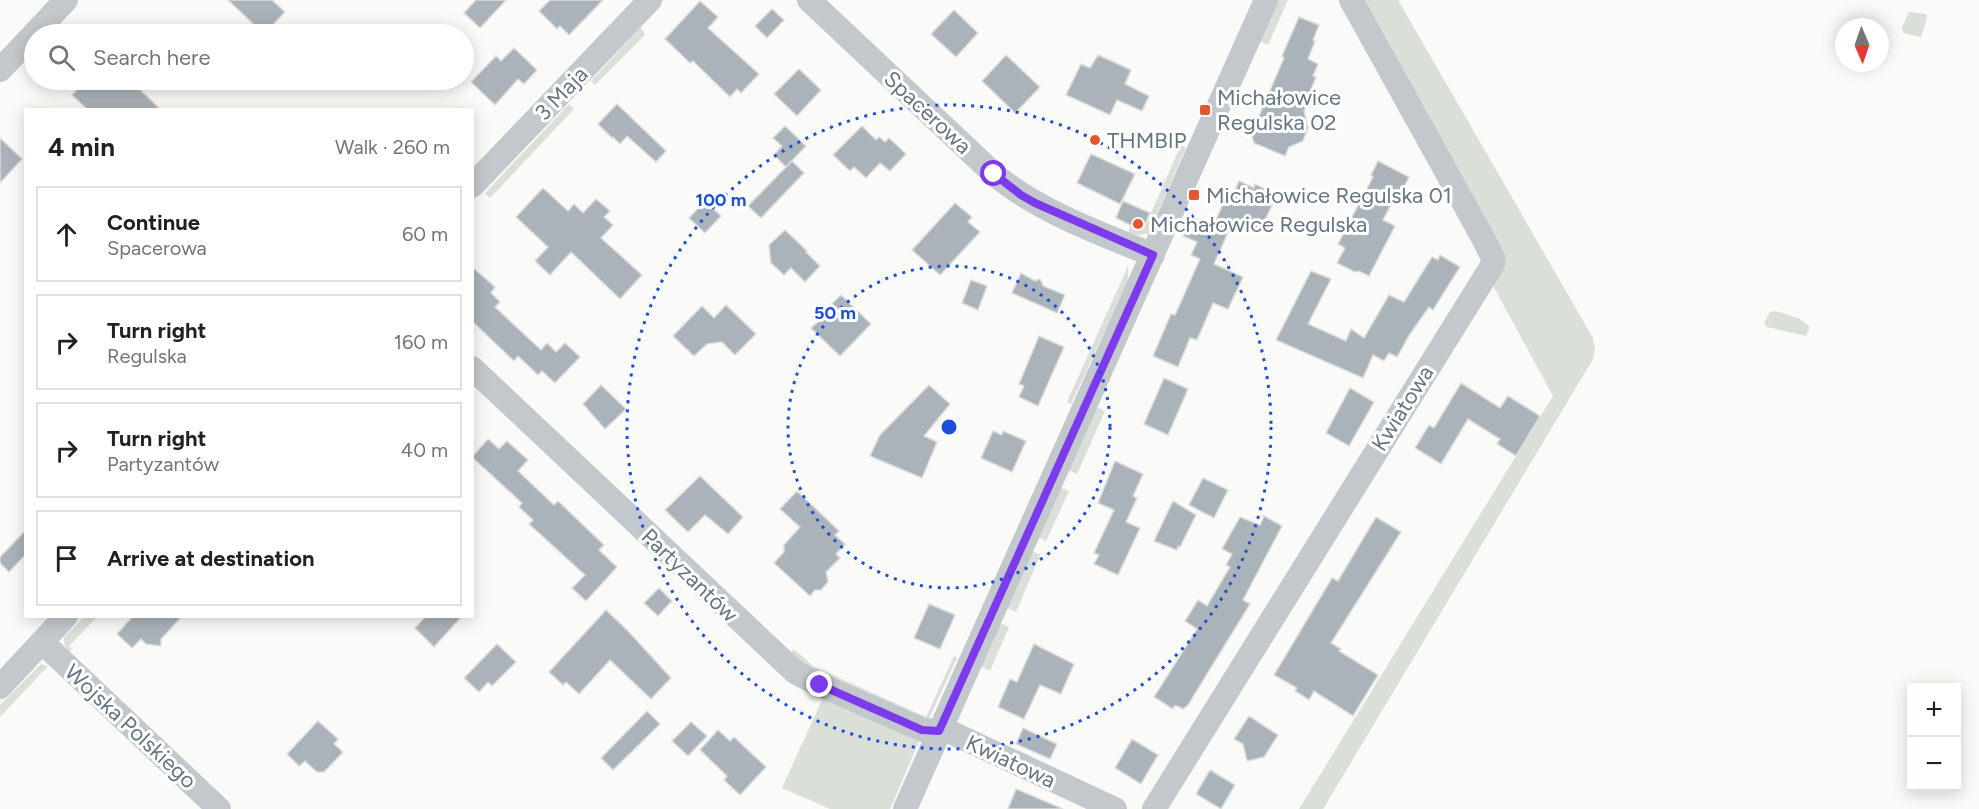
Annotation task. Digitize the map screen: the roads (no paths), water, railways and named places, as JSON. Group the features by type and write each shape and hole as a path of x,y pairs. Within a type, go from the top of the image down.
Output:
{"street":[{"path":"43,24 66,0"},
{"name":"3 Maja","path":"474,184 650,0"},
{"name":"Spacerowa","path":"809,0 994,174 1012,188 1044,207 1153,255"},
{"path":"905,809 1266,0"},
{"name":"Kwiatowa","path":"1154,809 1492,264 1486,244 1351,0"},
{"path":"0,70 24,45"},
{"name":"Partyzantów","path":"474,370 790,669 820,685 922,730 939,731"},
{"path":"0,687 64,618"},
{"name":"Wojska Polskiego","path":"42,642 219,809"},
{"name":"Kwiatowa","path":"939,731 950,732 1115,809"}],"place":[{"name":"Michałowice Regulska 02","path":"1205,110"},
{"name":"THMBIP","path":"1095,140"},
{"name":"Michałowice Regulska 01","path":"1194,195"},
{"name":"Michałowice Regulska","path":"1138,224"}]}
